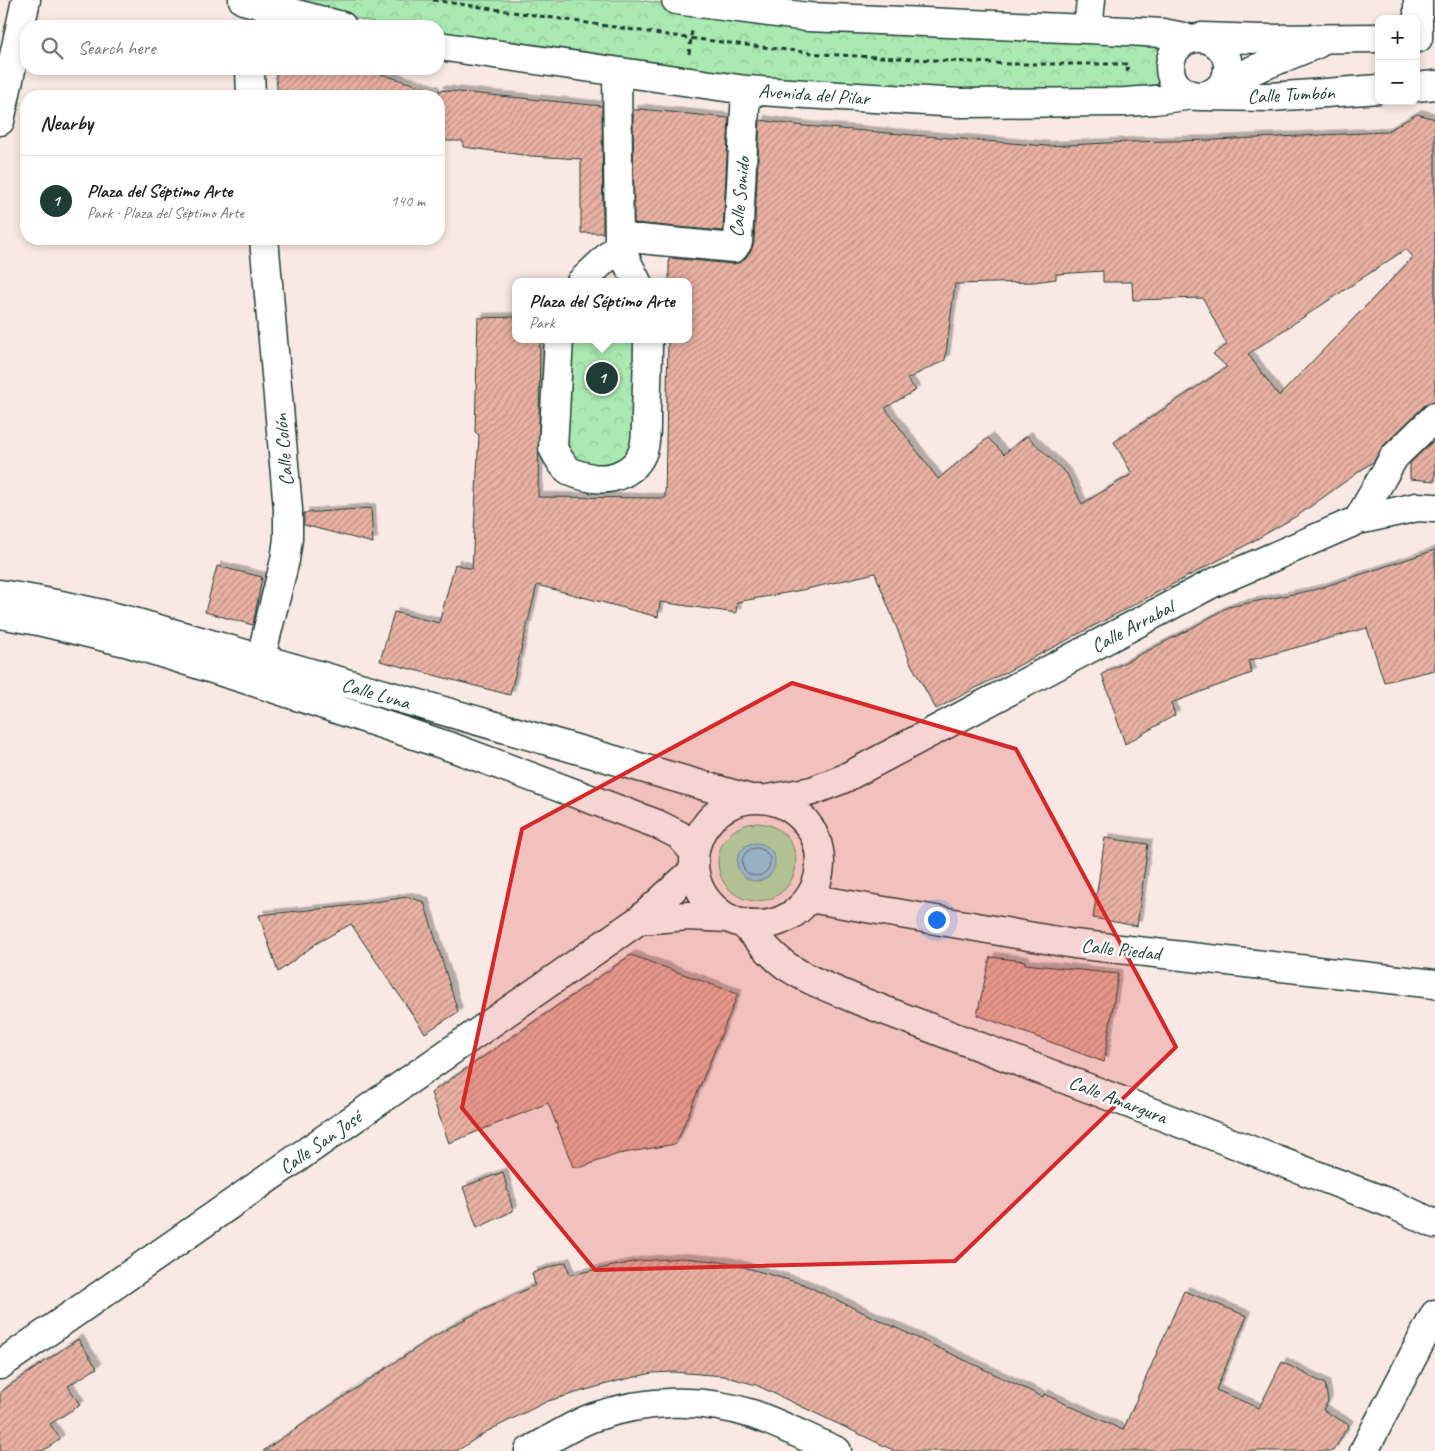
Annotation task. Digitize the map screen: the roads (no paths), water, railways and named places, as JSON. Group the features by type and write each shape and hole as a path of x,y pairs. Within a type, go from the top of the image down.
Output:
{"street":[{"path":"22,20 26,0"},
{"path":"1088,29 1091,0"},
{"path":"1418,0 1423,37"},
{"name":"Avenida del Pilar","path":"686,1 808,17 1088,29 1195,38 1262,40 1375,38"},
{"path":"255,11 307,20"},
{"path":"0,121 20,28"},
{"path":"1195,38 1220,47 1228,63 1227,72 1205,93 1184,92 1172,78 1170,68 1170,59 1173,51 1179,44 1195,38"},
{"name":"Avenida del Pilar","path":"445,47 746,90 960,103 1125,102 1205,93 1253,70 1330,39"},
{"path":"617,72 619,242 635,278"},
{"path":"250,75 251,90"},
{"path":"1420,87 1435,85"},
{"name":"Calle Tumbón","path":"1205,93 1271,96 1375,89"},
{"name":"Calle Sonido","path":"619,242 734,248 738,242 746,90"},
{"path":"585,278 619,242"},
{"name":"Calle Colón","path":"258,671 285,560 288,539 288,510 265,245"},
{"path":"559,343 554,448 561,464 575,475 598,478 623,474 637,463 644,449 648,343"},
{"path":"1358,520 1394,457 1435,417"},
{"name":"Calle Arrabal","path":"759,799 812,791 843,780 1213,583 1358,520 1416,508 1435,508"},
{"name":"Calle Luna","path":"0,594 88,610 258,671 454,748 657,824 679,835 694,861"},
{"name":"Calle Luna","path":"0,614 258,671 759,799"},
{"name":"Calle Arrabal","path":"810,827 819,803 843,780"},
{"path":"735,921 711,906 700,890 694,861 704,827 724,807 759,799 784,805 798,814 810,827 817,844 820,862 817,881 800,906 788,931 787,942 791,955 802,975"},
{"name":"Calle San José","path":"0,1365 639,920 694,861"},
{"path":"639,920 688,916 760,925 776,921 800,906"},
{"name":"Calle Piedad","path":"800,906 1074,944 1435,984"},
{"name":"Calle Amargura","path":"735,921 784,964 802,975 860,1001 1382,1201 1435,1224"},
{"path":"1364,1451 1435,1314"},
{"path":"529,1451 592,1418 634,1406 678,1402 718,1406 752,1414 836,1451"}],"water":[{"path":"756,843 770,848 775,862 770,876 756,881 742,876 737,862 742,848"}],"place":[{"name":"Plaza del Séptimo Arte","path":"602,378"}]}
